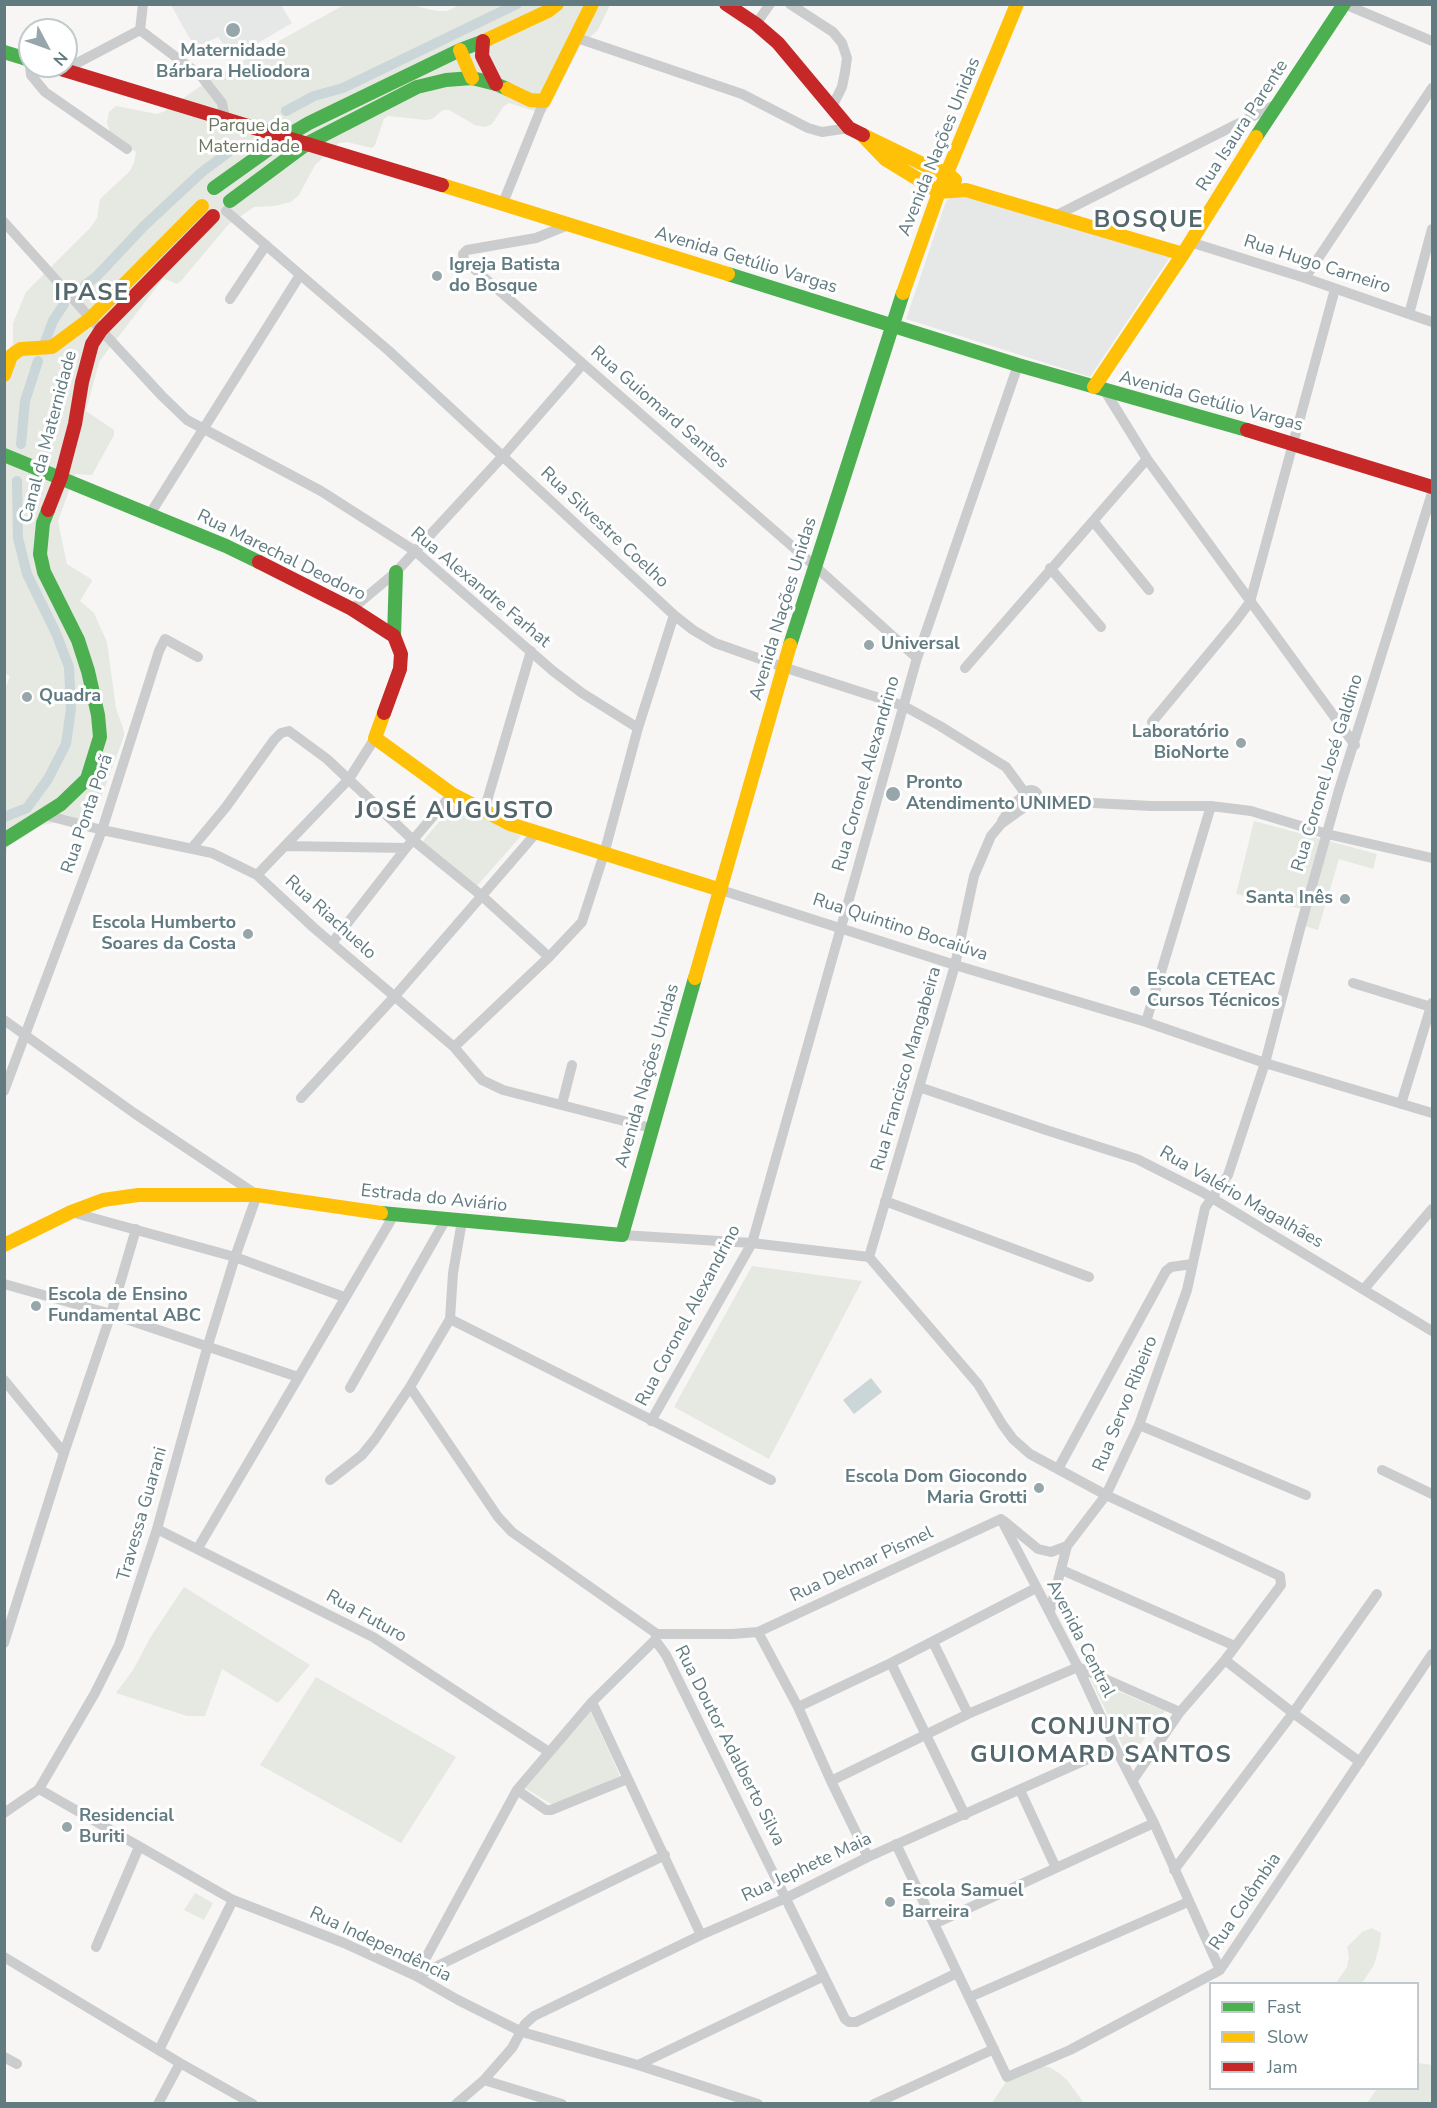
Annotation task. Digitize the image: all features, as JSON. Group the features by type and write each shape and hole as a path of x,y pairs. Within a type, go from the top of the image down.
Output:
{"street":[{"path":"140,30 143,4"},
{"path":"544,101 530,100 496,84 472,78 446,80 417,87 308,143 228,206 220,215 213,216 202,206 206,193 287,136 460,50 548,11 557,4"},
{"path":"503,202 544,101 592,4"},
{"path":"726,4 756,24 778,44 849,128"},
{"path":"756,24 770,4"},
{"path":"790,4 832,32 842,43 847,58 845,72 842,87 832,107"},
{"name":"Avenida Nações Unidas","path":"622,1235 783,667 892,324 939,192 1017,4"},
{"path":"1344,4 1432,41"},
{"name":"Rua Isaura Parente","path":"1100,389 1277,104 1344,4"},
{"path":"78,58 140,30"},
{"path":"140,30 201,76 222,103 225,118"},
{"path":"577,38 742,94 807,128 822,132 849,128"},
{"path":"483,41 482,56 496,84"},
{"path":"460,50 472,78"},
{"path":"4,52 18,58"},
{"name":"Avenida Getúlio Vargas","path":"78,74 503,202 568,225 1018,365 1294,443 1432,487"},
{"path":"33,78 45,92 127,149"},
{"path":"1305,278 1432,87"},
{"path":"1055,216 1277,104"},
{"name":"Rua Hugo Carneiro","path":"849,128 947,174 966,189 1055,216 1305,278 1432,322"},
{"path":"862,135 885,159 939,192"},
{"path":"214,188 222,190 228,206"},
{"name":"Rua Hugo Carneiro","path":"939,192 966,189"},
{"path":"4,375 8,354 21,349 54,346 91,318 202,206"},
{"name":"Rua Silvestre Coelho","path":"228,206 266,245 382,344 674,615 693,630 715,643 904,706 1006,767 1031,796"},
{"name":"Canal da Maternidade","path":"4,840 61,804 87,779 100,737 98,715 78,640 44,572 40,554 43,524 61,477 92,344 101,330 213,216"},
{"name":"Rua Alexandre Farhat","path":"4,222 101,330 187,420 321,491 415,551 553,671 582,693 638,728"},
{"name":"Rua Guiomard Santos","path":"568,225 536,238 467,250 464,257 466,262 917,658"},
{"path":"1409,314 1432,229"},
{"path":"230,299 266,245"},
{"path":"150,514 300,275"},
{"path":"1152,722 1250,602 1335,289"},
{"path":"352,609 396,572 503,456 583,364"},
{"name":"Rua Coronel Alexandrino","path":"651,1421 752,1243 917,658 1018,365"},
{"path":"1100,389 1147,459 1355,745"},
{"name":"Rua Marechal Deodoro","path":"4,455 226,546 352,609 394,636"},
{"path":"965,668 1147,459"},
{"name":"Rua Coronel José Galdino","path":"1212,1198 1228,1176 1264,1063 1368,694 1432,493"},
{"path":"1093,521 1149,590"},
{"path":"1050,568 1101,627"},
{"path":"257,875 349,779 375,738 400,669 401,654 394,636 396,572"},
{"path":"454,1047 549,957 582,922 604,854 638,728 674,615"},
{"name":"Rua Ponta Porã","path":"4,1091 102,830 156,658 165,639 198,657"},
{"path":"484,811 531,651"},
{"path":"192,848 226,807 274,740 281,733 289,731 327,759 349,779 409,844 482,896 549,957"},
{"name":"Rua Quintino Bocaiúva","path":"375,738 452,794 510,824 955,965 1146,1022 1264,1063 1432,1113"},
{"path":"332,942 409,844 452,794"},
{"path":"1031,796 1061,801 1151,806 1211,806 1251,811 1327,834 1432,858"},
{"name":"Rua Francisco Mangabeira","path":"869,1257 955,965 974,876 991,836 1031,796"},
{"path":"1146,1022 1211,806"},
{"name":"Rua Riachuelo","path":"45,815 102,830 212,853 257,875 454,1047 482,1080 492,1086 651,1128"},
{"path":"301,1098 395,996 537,832"},
{"path":"286,846 409,844"},
{"path":"1421,854 1432,865"},
{"path":"1353,982 1432,1005 1401,1104"},
{"path":"4,1020 135,1113 257,1195"},
{"path":"562,1104 572,1065"},
{"name":"Rua Valério Magalhães","path":"919,1087 1137,1158 1212,1198 1432,1331"},
{"name":"Estrada do Aviário","path":"4,1245 71,1212 120,1196 257,1195 394,1215 622,1235 752,1243 869,1257"},
{"name":"Travessa Guarani","path":"4,1813 39,1789 109,1668 132,1609 157,1529 208,1346 257,1195"},
{"name":"Rua Servo Ribeiro","path":"1050,1611 1068,1546 1106,1496 1139,1425 1187,1290 1205,1208 1212,1198"},
{"path":"885,1202 1089,1276"},
{"path":"1365,1289 1432,1209"},
{"path":"71,1212 235,1257 344,1297"},
{"path":"198,1548 394,1215"},
{"path":"350,1388 446,1219"},
{"path":"330,1480 362,1455 375,1439 410,1387 450,1319 453,1273 462,1221"},
{"path":"4,1643 111,1314 136,1229"},
{"path":"869,1257 978,1384 1013,1439 1030,1454 1106,1496 1276,1573 1281,1580 1281,1585 1225,1660 1180,1712 1133,1780"},
{"path":"1058,1469 1166,1271 1172,1267 1192,1264"},
{"path":"4,1284 111,1314 298,1377"},
{"path":"450,1319 771,1480"},
{"path":"4,1380 64,1453"},
{"path":"410,1387 498,1517 512,1532 656,1637 592,1702 517,1790 416,1976"},
{"path":"1139,1425 1306,1495"},
{"path":"1382,1470 1432,1494"},
{"path":"1001,1518 1038,1550 1051,1552 1068,1546"},
{"name":"Rua Delmar Pismel","path":"656,1637 758,1632 1001,1518"},
{"name":"Avenida Central","path":"1001,1518 1050,1611 1114,1747 1154,1823 1220,1970"},
{"name":"Rua Futuro","path":"157,1529 373,1637 549,1752"},
{"path":"1024,1563 1038,1550"},
{"path":"1062,1569 1235,1646"},
{"path":"798,1707 891,1663 1036,1588"},
{"path":"1174,1870 1293,1713 1377,1594"},
{"path":"758,1632 798,1707 868,1857"},
{"name":"Rua Doutor Adalberto Silva","path":"656,1637 844,2019 856,2022 957,1973"},
{"path":"933,1642 968,1714"},
{"name":"Rua Colômbia","path":"994,2049 1007,2077 1070,2050 1220,1970 1432,1654"},
{"path":"1225,1660 1360,1762"},
{"path":"891,1663 965,1815"},
{"path":"831,1781 968,1714 1078,1667 1180,1712"},
{"path":"592,1702 701,1935"},
{"name":"Rua Jephete Maia","path":"456,2103 484,2080 512,2048 525,2024 534,2016 896,1844 1114,1747"},
{"path":"517,1790 546,1810 551,1810 627,1779"},
{"name":"Rua Independência","path":"39,1789 233,1900 344,1943 416,1976 522,2032 638,2065 758,2103"},
{"path":"1020,1790 1056,1868"},
{"path":"934,1924 1154,1823"},
{"path":"874,2103 994,2049 896,1844"},
{"path":"96,1947 138,1847"},
{"path":"416,1976 664,1855"},
{"path":"159,2050 233,1900"},
{"path":"970,1998 1188,1902"},
{"path":"4,1957 180,2063 253,2103"},
{"path":"638,2065 824,1976"},
{"path":"4,2057 17,2064"},
{"path":"158,2103 180,2063"},
{"path":"484,2080 562,2103"}],"shaded area":[{"name":"Maternidade Bárbara Heliodora","path":"171,5 281,5 292,23 233,58 218,37 195,48"},
{"path":"958,193 1170,257 1090,377 906,319 946,201"},
{"path":"871,1378 882,1392 854,1414 843,1400"}],"green space":[{"name":"Parque da Maternidade","path":"462,4 610,5 598,30 580,46 546,112 541,113 509,103 504,106 492,124 485,127 475,125 449,110 443,110 432,119 425,120 388,116 384,119 372,148 347,142 339,143 315,165 299,195 291,202 254,207 228,225 181,281 177,284 162,280 99,362 86,411 114,430 114,435 92,475 75,474 58,521 67,564 92,581 80,601 94,613 107,642 116,708 124,736 93,820 89,822 75,819 42,825 7,847 5,863 4,691 10,676 4,673 4,386 13,360 13,323 26,292 91,227 97,218 100,199 130,171 134,163 136,152 110,133 107,122 109,112 116,106 157,114 165,111 212,78 344,5 411,5 447,11"},
{"path":"455,803 521,836 476,887 422,842"},
{"path":"1254,821 1377,854 1373,869 1339,859 1318,930 1301,925 1302,909 1236,894"},
{"path":"752,1266 862,1281 769,1459 674,1407"},
{"path":"184,1587 310,1665 278,1703 222,1669 205,1716 187,1716 116,1693 133,1670 150,1638"},
{"path":"316,1677 456,1757 401,1843 260,1765"},
{"path":"1091,1680 1165,1711 1129,1759"},
{"path":"590,1710 620,1776 551,1804 525,1788"},
{"path":"195,1893 213,1903 204,1920 184,1910"},
{"path":"1372,1928 1381,1933 1374,1965 1363,1982 1337,1982 1347,1967 1349,1957 1347,1947 1362,1932"},
{"path":"1419,2063 1432,2065 1432,2103 1367,2103 1376,2090 1419,2090"},
{"path":"1039,2066 1049,2067 1059,2073 1084,2103 991,2104 1010,2076"}],"waterway":[{"name":"Canal da Maternidade","path":"286,111 314,96 343,88 517,4"},
{"name":"Canal da Maternidade","path":"85,285 97,276 144,226 202,172 230,151"},
{"name":"Canal da Maternidade","path":"45,342 53,321 64,304"},
{"name":"Canal da Maternidade","path":"21,444 25,401 38,361"},
{"name":"Canal da Maternidade","path":"4,817 27,808 48,779 66,744 71,709 69,667 56,633 27,574 18,538 17,481"}],"traffic: fast":[{"path":"1256,137 1344,4"},
{"path":"214,188 309,123 460,50 484,41"},
{"path":"4,52 18,56"},
{"path":"230,201 308,143 417,87 446,80 472,78 507,89"},
{"path":"728,274 1018,365 1247,430"},
{"path":"790,645 903,293"},
{"path":"4,455 226,546 259,562"},
{"path":"4,840 61,804 87,779 100,737 98,715 78,640 44,572 40,554 43,523 48,510"},
{"path":"394,636 396,572"},
{"path":"381,1213 622,1235 695,978"}],"traffic: slow":[{"path":"484,41 548,11 557,4"},
{"path":"507,89 530,100 544,101 592,4"},
{"path":"903,293 939,192 1017,4"},
{"path":"460,50 472,78"},
{"path":"862,135 885,159 939,192 966,190 1183,254"},
{"path":"863,135 931,168 947,173 955,180"},
{"path":"1094,387 1183,254 1256,137"},
{"path":"442,185 728,274"},
{"path":"4,375 11,356 16,352 21,349 52,347 91,318 202,206"},
{"path":"695,978 790,645"},
{"path":"384,713 375,738 452,794 510,824 721,890"},
{"path":"4,1245 71,1212 103,1200 138,1195 257,1195 381,1213"}],"traffic: jam":[{"path":"726,4 756,24 778,43 849,128 863,135"},
{"path":"483,41 482,56 496,84"},
{"path":"78,74 442,185"},
{"path":"48,510 61,477 92,344 101,330 213,216"},
{"path":"1247,430 1432,487"},
{"path":"259,562 352,609 394,636 401,654 400,669 384,713"}],"place":[{"name":"Maternidade Bárbara Heliodora","path":"233,30"},
{"name":"Igreja Batista do Bosque","path":"437,276"},
{"name":"Universal","path":"869,645"},
{"name":"Quadra","path":"27,697"},
{"name":"Laboratório BioNorte","path":"1241,743"},
{"name":"Pronto Atendimento UNIMED","path":"893,794"},
{"name":"Santa Inês","path":"1345,899"},
{"name":"Escola Humberto Soares da Costa","path":"248,934"},
{"name":"Escola CETEAC Cursos Técnicos","path":"1135,991"},
{"name":"Escola de Ensino Fundamental ABC","path":"36,1306"},
{"name":"Escola Dom Giocondo Maria Grotti","path":"1039,1488"},
{"name":"Residencial Buriti","path":"67,1827"},
{"name":"Escola Samuel Barreira","path":"890,1902"}],"district":[{"name":"BOSQUE","path":"1149,221"},
{"name":"IPASE","path":"92,294"},
{"name":"JOSÉ AUGUSTO","path":"455,812"},
{"name":"CONJUNTO GUIOMARD SANTOS","path":"1101,1742"}]}
